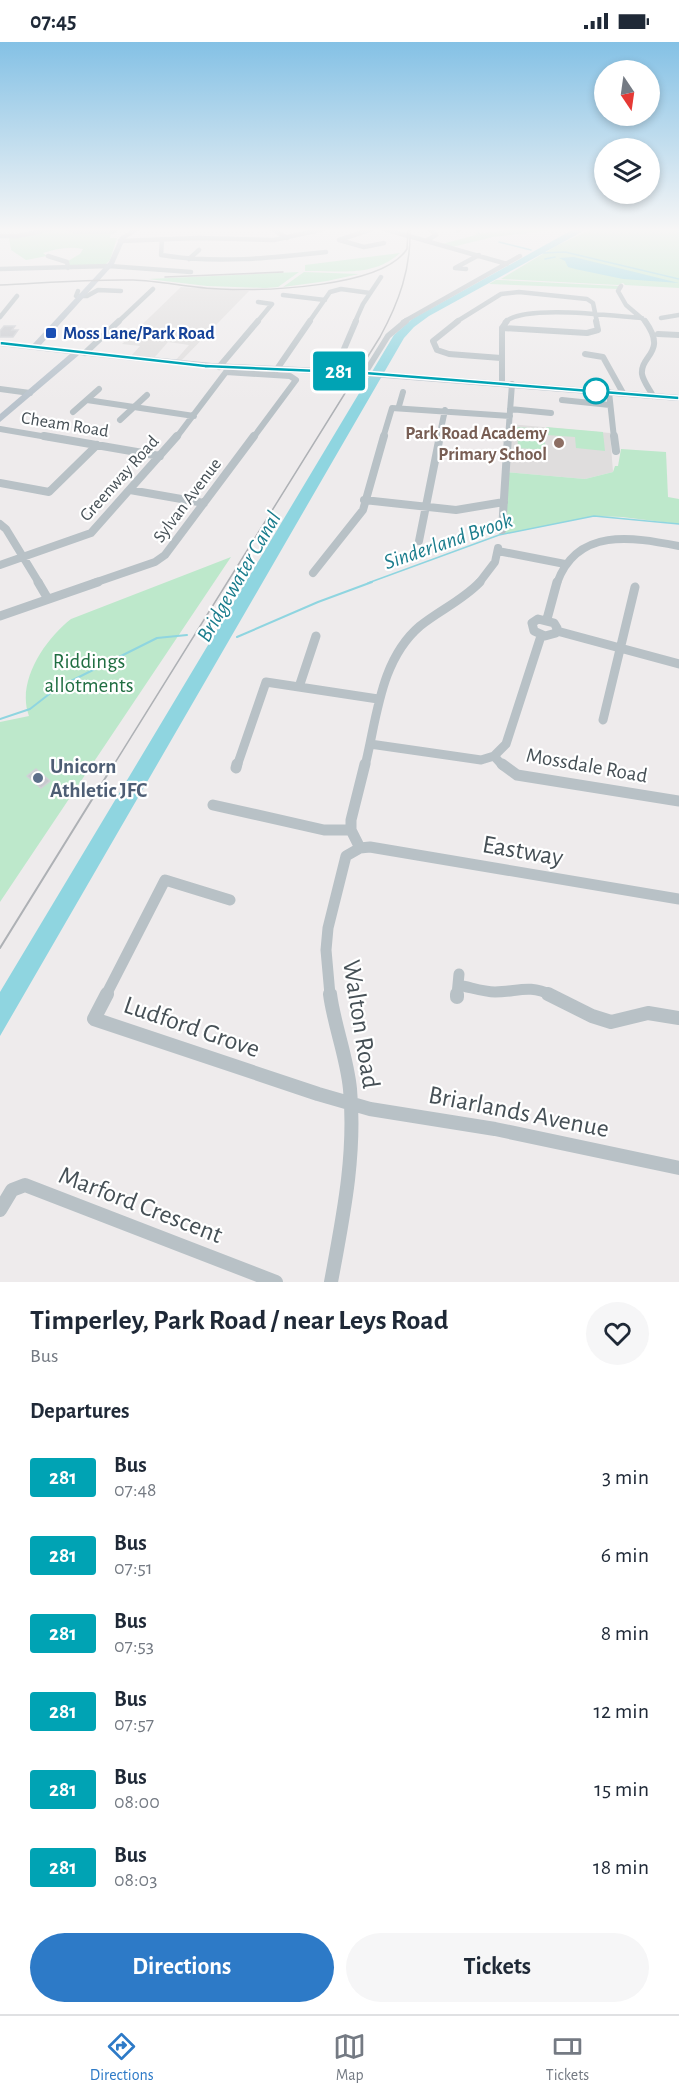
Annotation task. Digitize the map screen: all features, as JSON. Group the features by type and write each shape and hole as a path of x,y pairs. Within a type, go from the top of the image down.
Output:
{"main road":[{"path":"34,348 80,293 88,287"},
{"path":"0,344 225,369 341,371 679,398"},
{"path":"0,419 81,353"}],"street":[{"path":"341,356 363,304 374,287"},
{"path":"365,373 388,336 400,324 466,287"},
{"path":"620,287 618,291 621,298 648,323 655,346 652,356 642,370 644,381 653,396"},
{"path":"81,353 153,289"},
{"path":"80,293 88,296 98,290 121,291"},
{"path":"277,369 330,292 336,290 370,293"},
{"path":"501,358 446,354 435,348 433,341 448,327 496,296 507,293 583,297 592,301 598,330 594,333 502,328"},
{"path":"0,317 17,296"},
{"path":"283,296 325,300"},
{"name":"Greenway Road","path":"0,565 88,535 194,416 272,304 258,302"},
{"path":"502,383 502,328 505,321 524,313 642,318"},
{"path":"661,318 679,315"},
{"path":"658,334 679,335"},
{"path":"585,354 603,357 609,372 620,384 623,393"},
{"name":"Sylvan Avenue","path":"0,616 159,560 296,380 290,376 225,369"},
{"path":"502,530 512,384"},
{"path":"0,389 30,393"},
{"path":"72,412 99,389"},
{"path":"399,406 403,392"},
{"path":"609,392 616,452"},
{"path":"119,420 147,395"},
{"path":"87,400 194,416"},
{"path":"562,400 610,405"},
{"path":"313,573 359,516 391,409 399,406 445,410 550,413"},
{"path":"419,541 445,410"},
{"name":"Cheam Road","path":"0,429 160,456"},
{"path":"0,483 49,492 97,445"},
{"path":"130,490 204,503"},
{"path":"364,500 467,510 504,502"},
{"path":"0,524 6,529 48,599"},
{"path":"547,619 565,564 583,549 609,541 644,539 679,546"},
{"path":"360,848 351,830 351,820 370,744 378,699 390,667 410,635 439,611 481,582 492,567 498,549 565,564"},
{"path":"603,720 635,587"},
{"path":"547,619 554,623 557,630 550,636 541,636 534,631 531,625 535,620 547,619"},
{"path":"557,630 679,664"},
{"path":"299,687 316,636"},
{"path":"370,744 473,759 494,756 506,744 541,636"},
{"path":"236,768 266,682 378,699"},
{"name":"Mossdale Road","path":"494,756 505,768 517,774 679,801"},
{"path":"213,806 324,830 351,830"},
{"name":"Eastway","path":"360,848 370,847 679,899"},
{"name":"Walton Road","path":"332,1282 349,1186 351,1102 347,1067 330,996 326,950 343,860 349,853 360,848"},
{"name":"Ludford Grove","path":"231,900 165,880 94,1019 318,1094 351,1102"},
{"path":"458,985 495,992 520,988 541,990 592,1016 611,1022 648,1014 679,1018"},
{"name":"Briarlands Avenue","path":"351,1102 370,1109 495,1129 679,1168"},
{"name":"Marford Crescent","path":"0,1210 14,1187 25,1185 276,1282"}],"shaded area":[{"path":"181,287 249,291 181,361 175,361 189,345 168,342 154,358 131,356 140,346 122,344"},
{"name":"Park Road Academy Primary School","path":"509,424 610,433 613,472 585,479 506,472"}],"green space":[{"path":"232,287 278,287 265,288"},
{"path":"563,287 619,287 618,289"},
{"path":"517,427 543,429 546,450 518,448"},
{"path":"546,427 603,432 605,451 576,448 575,437 546,435"},
{"path":"621,449 666,452 668,497 679,499 679,524 594,516 499,535 506,472 585,479 613,472 615,466 618,466"},
{"name":"Riddings allotments","path":"231,557 0,902 0,722 29,716 26,689 35,662 43,650 71,619"}],"water":[{"path":"470,287 482,287 429,316 404,338 0,1036 0,992 394,335 412,319"}],"building":[{"path":"4,326 15,326 12,330 18,330 13,337 0,337 0,331"},
{"name":"Unicorn Athletic JFC","path":"36,769 50,781 41,788 27,776"}],"waterway":[{"name":"Sinderland Brook","path":"368,583 499,535 594,516 679,524"},
{"name":"Sinderland Brook","path":"237,637 318,602 372,582"},
{"name":"Bridgewater Canal","path":"200,634 214,631"},
{"name":"Bridgewater Canal","path":"0,719 30,709 57,688 157,638 187,635"}],"tram line":[{"path":"113,766 380,337 401,287"},
{"path":"0,948 114,764"}],"railway":[{"path":"198,287 239,289 299,287"}],"bus line":[{"name":"281","path":"0,344 205,366 365,373 679,398"}],"place":[{"name":"Moss Lane/Park Road","path":"51,333"},
{"name":"Park Road Academy Primary School","path":"559,443"},
{"name":"Unicorn Athletic JFC","path":"38,778"}]}
